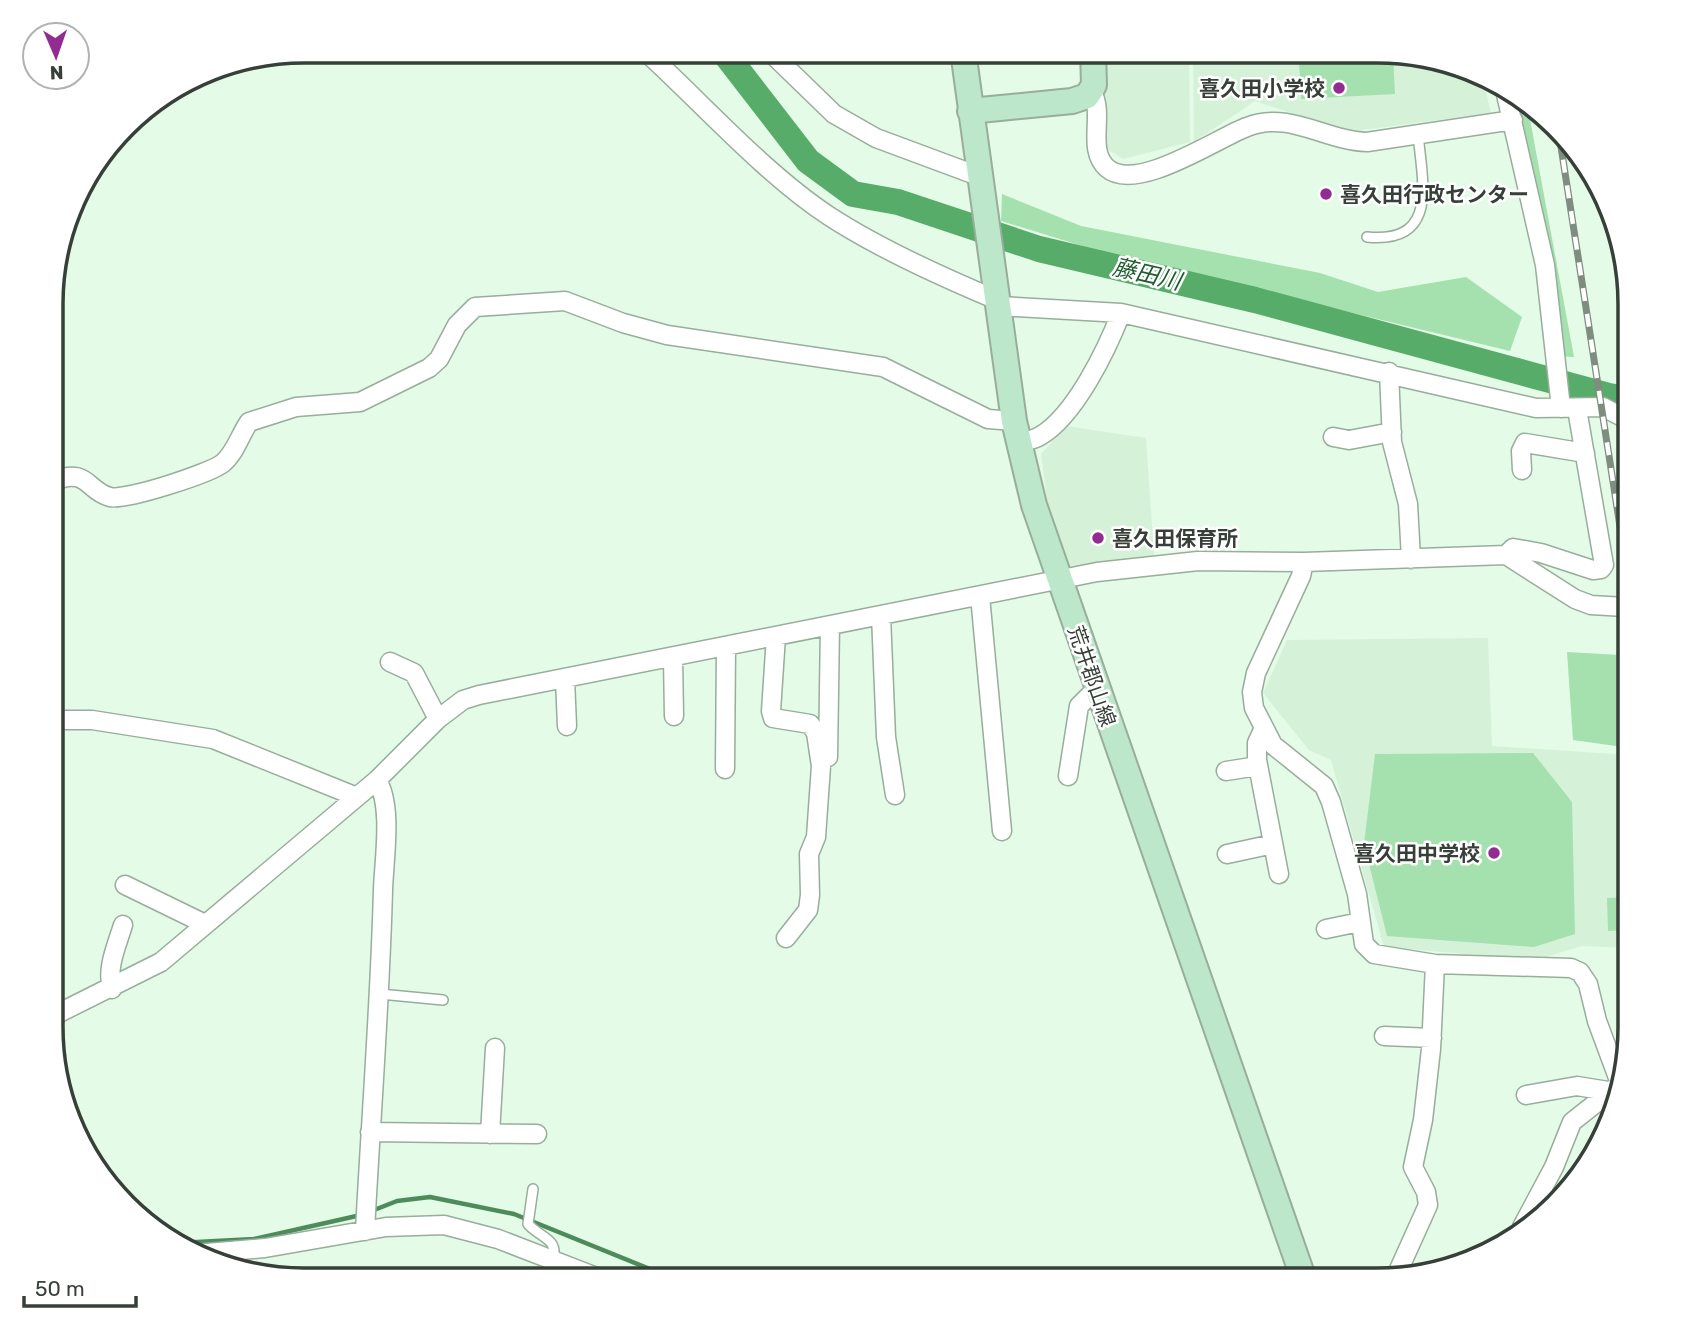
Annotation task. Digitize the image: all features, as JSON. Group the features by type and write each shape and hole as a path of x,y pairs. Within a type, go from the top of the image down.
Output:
{"main road":[{"name":"荒井郡山線","path":"965,64 1016,432 1034,505 1058,581 1300,1268"},
{"path":"970,111 1072,101 1092,92 1093,64"}],"street":[{"path":"659,64 749,150 828,215 953,282 996,297 1121,313 1389,372 1536,408 1604,407 1618,414"},
{"path":"782,64 834,114 876,138 983,185"},
{"path":"1092,92 1096,102 1098,156 1115,173 1140,172 1192,156 1236,131 1265,122 1298,124 1352,142 1513,120"},
{"path":"1506,555 1513,548 1541,553 1593,570 1601,569 1604,560 1585,453 1569,408 1555,342 1545,265 1508,102"},
{"path":"63,476 80,478 107,496 119,498 150,491 215,467 229,457 249,422 296,407 360,402 429,368 439,359 457,325 475,307 498,303 565,301 623,323 667,335 883,367 1016,432 1039,438 1062,416 1108,345 1121,313"},
{"path":"1389,372 1394,455 1408,504 1411,559"},
{"path":"1333,437 1349,440 1392,432"},
{"path":"1522,470 1521,451 1525,443 1585,453"},
{"path":"64,1011 161,962 377,780 438,719 463,700 480,695 673,659 1097,572 1186,562 1304,562 1506,555 1551,581 1575,599 1591,605 1618,607"},
{"path":"1304,562 1296,587 1256,673 1252,692 1263,730 1273,745 1324,786 1357,894 1362,938 1374,954 1435,964 1571,968 1580,972 1588,984 1613,1075"},
{"path":"980,596 1002,831"},
{"path":"881,615 886,737 895,795"},
{"path":"829,771 830,625"},
{"path":"776,636 771,711 773,718 810,724 816,733 821,766 816,837 809,854 812,884 808,910 786,937"},
{"path":"725,769 726,647"},
{"path":"673,659 674,716"},
{"path":"390,662 414,673 438,719"},
{"path":"565,679 567,726"},
{"path":"1068,776 1079,706 1097,689"},
{"path":"64,720 92,720 213,739 357,797"},
{"path":"1263,730 1258,743 1258,766 1279,874"},
{"path":"1226,771 1258,766"},
{"path":"365,1230 380,995 385,807 383,789 377,780"},
{"path":"1227,854 1273,844"},
{"path":"125,885 205,924"},
{"path":"1326,929 1360,922"},
{"path":"111,989 111,964 123,925"},
{"path":"1400,1266 1428,1205 1427,1196 1413,1167 1423,1120 1432,1038 1435,964"},
{"path":"1384,1036 1432,1038"},
{"path":"490,1134 495,1048"},
{"path":"1525,1095 1577,1086 1611,1086"},
{"path":"1529,1213 1572,1122 1609,1092"},
{"path":"370,1132 537,1134"},
{"path":"218,1252 265,1248 365,1230 421,1224 444,1225 498,1240 571,1267"}],"lane":[{"path":"1367,237 1397,237 1412,229 1421,212 1422,180 1418,135"},
{"path":"380,995 443,1000"},
{"path":"533,1189 528,1224 551,1240 555,1246 552,1260"}],"shaded area":[{"path":"1103,64 1189,64 1190,142 1123,159 1104,147"},
{"name":"喜久田小学校","path":"1193,64 1408,65 1439,71 1485,89 1491,113 1348,132 1255,101 1194,142"},
{"path":"1066,426 1146,438 1154,555 1067,570 1048,509 1041,454"},
{"name":"喜久田中学校","path":"1488,638 1492,746 1617,754 1617,947 1582,946 1536,960 1384,947 1331,760 1309,750 1263,693 1287,640"}],"green space":[{"path":"1299,64 1393,64 1395,94 1301,99"},
{"path":"1510,103 1530,118 1574,357 1555,356"},
{"path":"1002,194 1081,226 1320,273 1378,292 1466,277 1522,317 1510,351 1105,253 1001,221"},
{"path":"1567,652 1618,655 1617,746 1573,740"},
{"path":"1533,753 1572,802 1575,934 1534,947 1387,936 1364,844 1375,754"},
{"path":"1607,898 1617,898 1617,931 1608,931"}],"waterway":[{"name":"藤田川","path":"733,64 808,161 853,194 898,202 1039,249 1255,300 1618,397"},
{"path":"369,1212 397,1201 430,1197 514,1214 646,1267"},
{"path":"195,1242 254,1239 361,1215"}],"railway":[{"path":"1561,149 1618,512"}],"place":[{"name":"喜久田小学校","path":"1339,88"},
{"name":"喜久田行政センター","path":"1326,194"},
{"name":"喜久田保育所","path":"1098,538"},
{"name":"喜久田中学校","path":"1494,853"}]}
